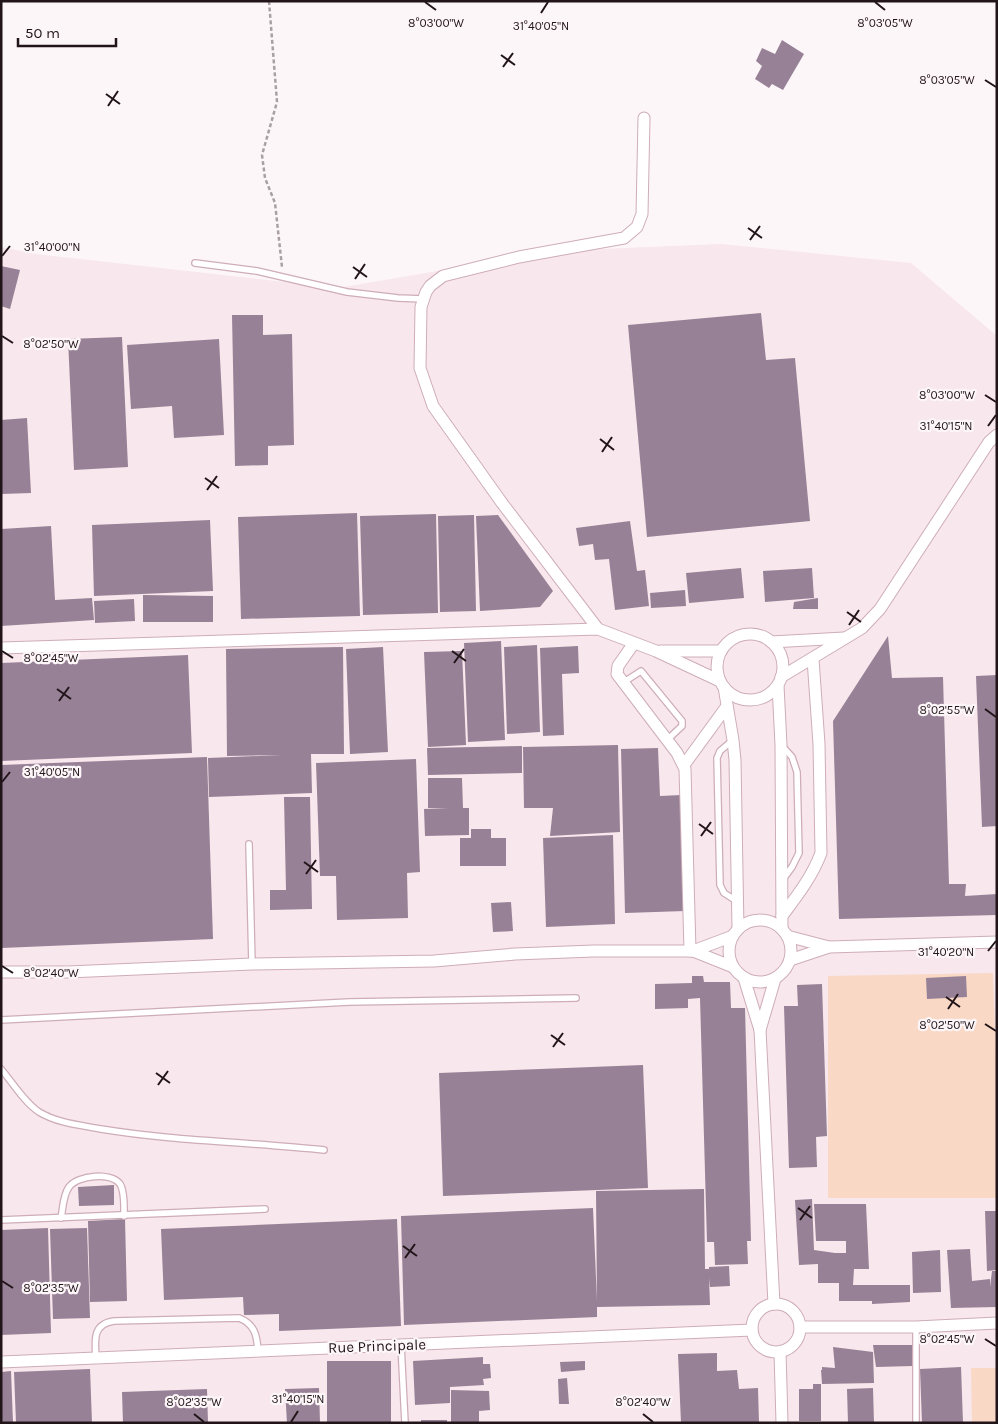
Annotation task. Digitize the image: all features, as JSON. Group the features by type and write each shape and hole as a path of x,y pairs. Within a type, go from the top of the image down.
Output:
{"street":[{"path":"598,629 502,503 433,406 420,368 419,344 423,299 430,286 443,276 519,257 599,243 629,235 637,227 642,214 644,118"},
{"path":"1,648 598,629 656,651 722,684 736,697 751,700 767,696 780,681 862,628 880,609 989,442 997,435"},
{"path":"1,972 68,972 252,964 434,960 594,951 692,951 733,967 744,978 760,983 775,979 782,974 790,960 791,952 782,916 781,880 780,681 783,662 776,647 771,642 757,635 741,636 727,644 722,651 717,665 733,740 738,902 735,933 728,951 733,967"},
{"path":"771,642 846,638"},
{"path":"634,643 618,666 617,674 684,765 692,951"},
{"path":"656,651 722,651"},
{"path":"782,916 803,889 815,869 821,853 819,744 814,659"},
{"path":"684,765 727,706"},
{"path":"692,951 735,933 744,924 760,920 768,921 785,933 829,947"},
{"path":"790,960 829,947 997,942"},
{"path":"744,978 760,1030 774,1304"},
{"path":"760,1030 775,979"},
{"path":"774,1304 792,1310 800,1327 800,1333 795,1343 780,1352 772,1352 758,1344 752,1330 756,1315 764,1307 774,1304"},
{"path":"800,1327 916,1327 997,1323"},
{"name":"Rue Principale","path":"1,1362 752,1330"},
{"path":"780,1352 782,1423"}],"lane":[{"path":"195,263 226,266 283,276 347,292 423,299"},
{"path":"624,682 641,671 682,721 682,726 667,740"},
{"path":"733,740 720,750 717,758 720,885 724,893 738,902"},
{"path":"781,745 792,757 797,772 799,854 792,867 781,880"},
{"path":"249,844 252,964"},
{"path":"1,1020 349,1002 576,998"},
{"path":"1,1069 37,1111 48,1117 75,1125 159,1136 324,1150"},
{"path":"62,1218 65,1195 69,1187 79,1179 97,1176 116,1180 120,1184 124,1216"},
{"path":"1,1220 265,1209"},
{"path":"96,1358 95,1340 98,1330 105,1323 114,1321 239,1318 250,1323 254,1328 258,1351"},
{"path":"916,1327 916,1423"},
{"path":"401,1345 405,1423"}],"path":[{"path":"269,1 277,102 262,155 265,178 275,202 283,276"}],"shaded area":[{"path":"721,244 911,263 997,336 997,1423 1,1423 1,247 36,254 338,288 553,251"},
{"path":"993,973 997,1087 997,1198 828,1198 828,976"},
{"path":"971,1368 997,1368 997,1423 972,1423"}],"building":[{"path":"782,40 804,54 783,90 772,84 769,88 755,79 762,66 756,61 762,48 775,54"},
{"path":"1,266 20,270 10,309 1,306"},
{"path":"761,313 766,360 795,358 810,521 647,537 628,325"},
{"path":"232,315 263,315 263,335 292,334 294,445 268,446 268,465 235,466"},
{"path":"122,337 128,467 74,470 68,339"},
{"path":"219,339 224,435 174,438 172,406 131,409 127,345"},
{"path":"27,418 31,493 1,494 1,420"},
{"path":"357,513 360,616 241,619 238,517"},
{"path":"436,514 438,613 363,615 360,516"},
{"path":"474,515 476,611 440,612 438,516"},
{"path":"498,515 553,591 540,607 480,611 476,516"},
{"path":"210,520 213,591 94,596 92,525"},
{"path":"630,521 637,571 645,570 649,606 615,610 609,559 595,560 593,544 579,546 576,528"},
{"path":"51,526 55,600 92,598 94,620 1,626 1,529"},
{"path":"741,568 744,598 689,603 686,573"},
{"path":"812,568 814,598 765,602 763,571"},
{"path":"685,590 686,606 651,608 650,593"},
{"path":"143,595 213,596 213,622 143,622"},
{"path":"818,598 818,609 793,609 794,602"},
{"path":"134,599 135,621 95,623 94,601"},
{"path":"888,636 892,678 943,677 949,884 966,884 965,896 997,894 997,915 839,919 833,721"},
{"path":"501,641 505,740 468,742 464,643"},
{"path":"537,645 540,732 507,734 504,647"},
{"path":"578,646 579,673 562,674 564,735 543,736 540,648"},
{"path":"343,647 344,754 311,754 312,793 209,797 208,758 283,755 227,756 226,649"},
{"path":"383,647 388,752 350,754 346,649"},
{"path":"462,651 466,745 428,747 424,652"},
{"path":"188,655 192,753 1,761 1,663"},
{"path":"997,675 997,826 982,827 976,676"},
{"path":"618,745 620,832 550,836 553,808 524,808 523,747"},
{"path":"522,746 522,773 428,775 427,748"},
{"path":"658,748 660,796 681,795 685,911 625,913 621,749"},
{"path":"207,757 213,939 2,948 1,765"},
{"path":"416,759 420,872 407,873 408,918 337,920 336,876 320,876 316,763"},
{"path":"428,778 462,778 463,808 469,808 469,835 425,836 424,809 448,808 428,808"},
{"path":"284,797 310,797 312,909 270,910 270,890 286,890"},
{"path":"471,829 491,829 491,838 506,838 506,866 460,866 460,838 471,838"},
{"path":"613,835 615,924 546,927 543,838"},
{"path":"511,902 513,931 493,932 491,903"},
{"path":"692,976 703,976 704,982 730,982 731,1008 745,1008 751,1241 747,1241 748,1264 715,1265 714,1242 707,1242 700,998 688,999 688,1008 655,1009 655,984 692,983"},
{"path":"966,976 967,997 927,999 926,978"},
{"path":"822,984 827,1136 816,1137 817,1167 789,1168 784,1006 798,1006 797,985"},
{"path":"643,1065 648,1188 443,1196 439,1073"},
{"path":"114,1185 114,1205 79,1206 78,1187"},
{"path":"704,1189 705,1269 729,1266 730,1286 710,1287 709,1278 710,1305 597,1307 597,1317 404,1325 401,1216 593,1208 597,1301 596,1191"},
{"path":"812,1199 814,1250 835,1253 846,1253 846,1241 816,1241 814,1204 866,1204 869,1269 854,1269 853,1285 910,1285 910,1302 872,1304 872,1301 839,1301 839,1283 818,1283 818,1264 799,1265 795,1200"},
{"path":"985,1211 997,1211 997,1270 987,1271"},
{"path":"125,1219 127,1301 90,1302 88,1221"},
{"path":"397,1219 401,1326 279,1331 279,1314 244,1315 243,1297 164,1300 161,1229"},
{"path":"48,1228 51,1333 1,1335 1,1230"},
{"path":"87,1228 90,1318 53,1319 50,1229"},
{"path":"970,1249 972,1281 990,1279 990,1287 992,1271 997,1271 997,1307 951,1308 947,1250"},
{"path":"940,1250 941,1292 913,1293 912,1252"},
{"path":"873,1345 914,1345 913,1366 876,1367"},
{"path":"833,1347 873,1352 874,1383 822,1384 822,1367 835,1368"},
{"path":"717,1353 717,1371 737,1370 739,1389 758,1388 759,1423 681,1423 678,1354"},
{"path":"483,1357 483,1364 490,1364 491,1378 483,1379 484,1385 450,1387 450,1403 415,1405 413,1361"},
{"path":"327,1361 391,1361 391,1423 327,1423"},
{"path":"585,1361 585,1370 561,1372 560,1362"},
{"path":"961,1367 963,1423 922,1423 920,1369"},
{"path":"90,1369 92,1423 16,1423 14,1372"},
{"path":"11,1371 13,1423 1,1423 1,1372"},
{"path":"567,1378 569,1404 559,1404 558,1379"},
{"path":"813,1384 821,1384 821,1421 799,1421 799,1389 813,1389"},
{"path":"319,1388 320,1423 287,1423 285,1389"},
{"path":"873,1388 874,1423 848,1423 847,1389"},
{"path":"207,1389 208,1423 123,1423 122,1392"},
{"path":"451,1390 489,1391 490,1410 479,1411 479,1423 451,1423"},
{"path":"421,1420 447,1420 447,1423 421,1423"}]}
